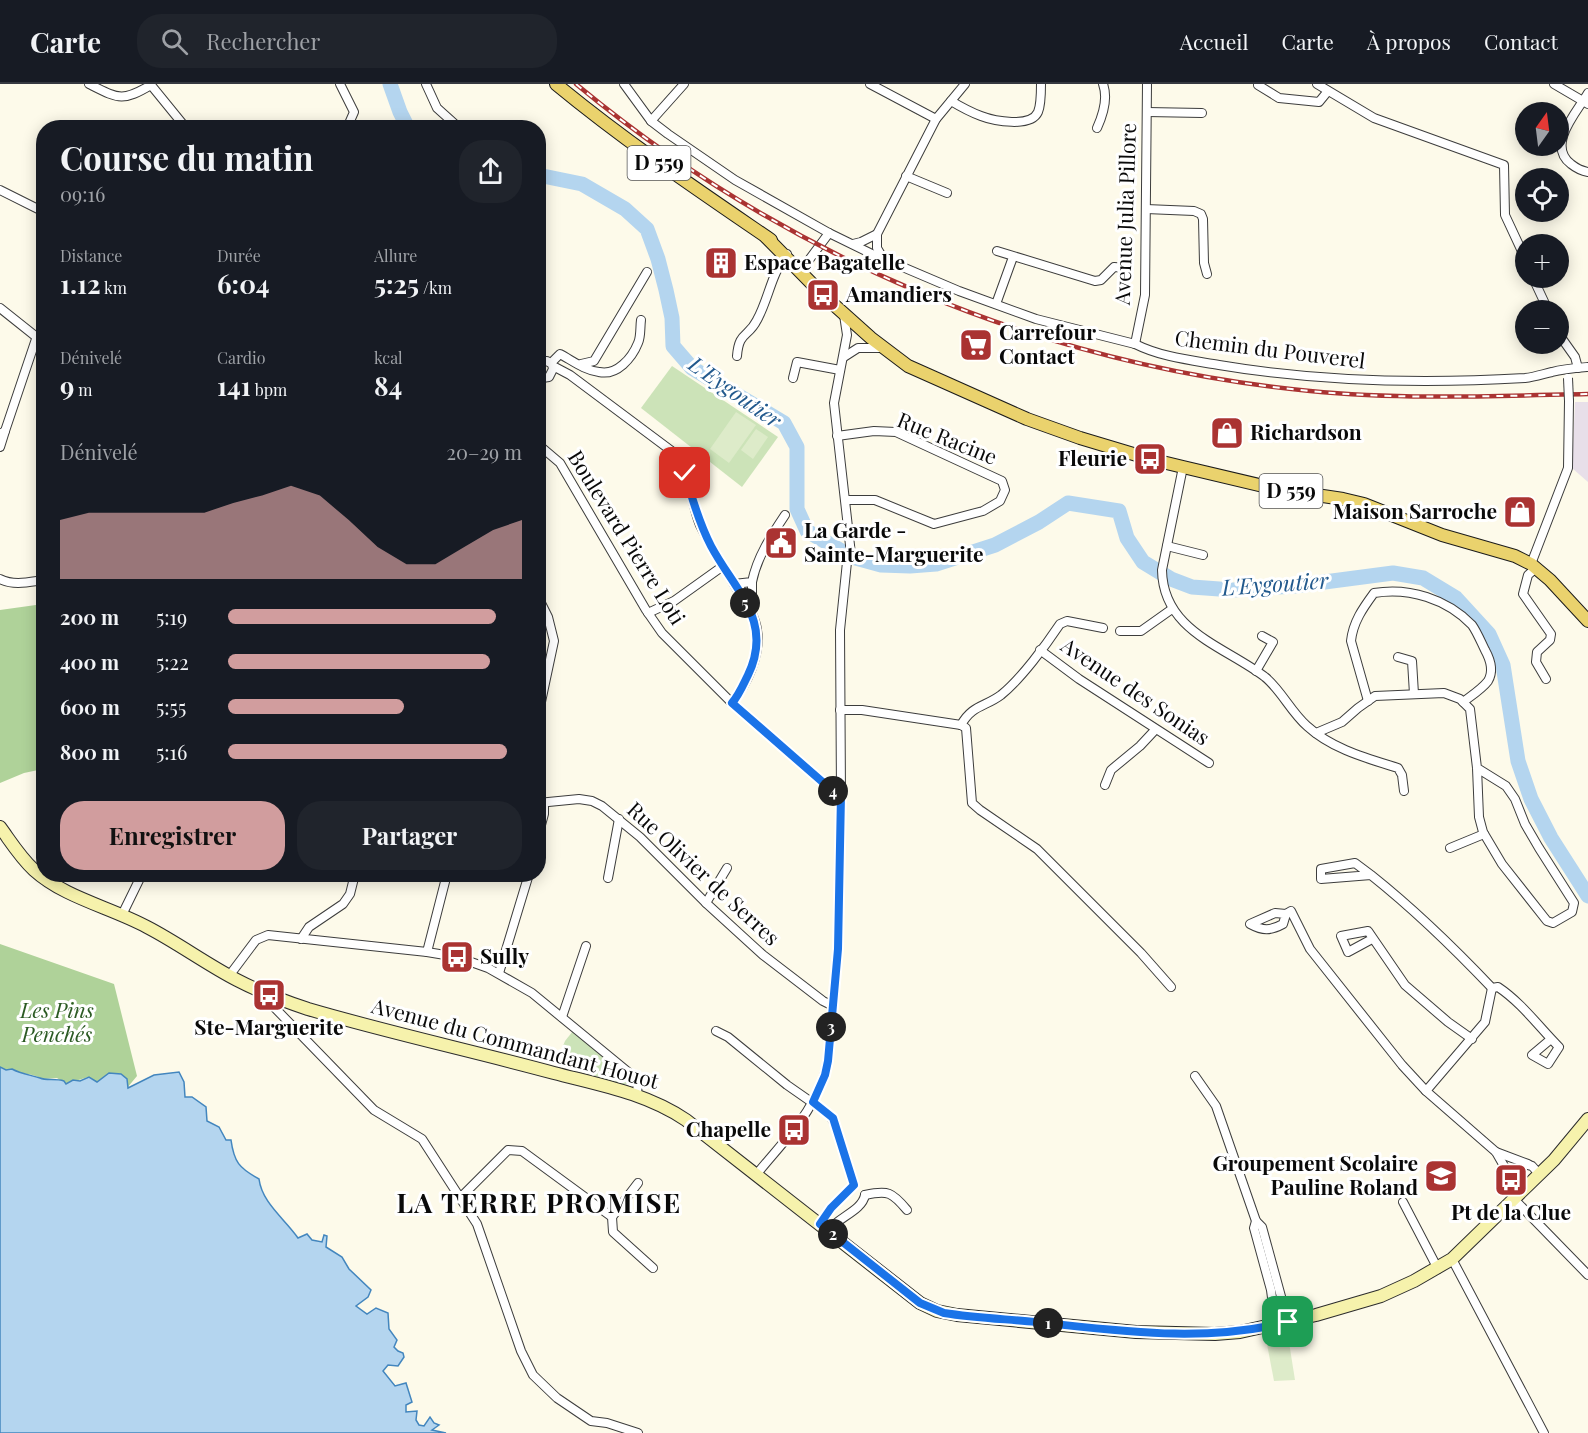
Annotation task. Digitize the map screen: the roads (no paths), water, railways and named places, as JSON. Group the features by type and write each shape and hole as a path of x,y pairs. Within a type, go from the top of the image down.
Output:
{"main road":[{"name":"D 559","path":"556,84 687,184 766,237 787,254 883,348 908,366 1053,429 1183,467 1276,489 1364,504 1442,535 1515,556 1533,566 1550,580 1588,621"},
{"name":"D 559","path":"802,269 844,315 868,334 974,394"},
{"name":"Avenue du Commandant Houot","path":"0,827 20,855 36,872"},
{"name":"Avenue du Commandant Houot","path":"53,882 172,941 229,976 272,997 309,1009 637,1095 661,1104 686,1120 920,1303 944,1313 1136,1332 1215,1334 1273,1326 1381,1296 1438,1269 1452,1259 1540,1175 1586,1120"}],"street":[{"path":"89,84 123,98 136,94 152,84 180,120"},
{"path":"340,84 354,112 350,120"},
{"path":"426,84 437,108 450,120"},
{"name":"Chemin du Pouverel","path":"624,84 651,121 735,180 829,233 884,259 1055,325 1135,344 1149,352 1250,370 1371,381 1527,378 1568,374 1578,368 1588,367"},
{"path":"651,121 684,84"},
{"path":"870,84 936,119"},
{"path":"884,259 877,248 877,234 936,119 965,84"},
{"path":"951,101 982,117 1025,122 1034,118 1039,112 1041,84"},
{"path":"1097,128 1103,113 1103,84"},
{"name":"Avenue Julia Pillore","path":"1135,344 1145,295 1147,84"},
{"path":"1317,84 1374,118 1504,165 1505,215 1515,236"},
{"path":"1554,84 1586,100 1563,133 1561,150 1566,160 1588,172"},
{"path":"1258,85 1279,98 1319,102 1328,91"},
{"path":"1147,112 1202,113"},
{"path":"906,176 947,193"},
{"path":"0,190 36,208"},
{"path":"1146,210 1194,211 1201,214 1204,263 1207,274"},
{"path":"802,269 829,233"},
{"path":"852,244 877,234"},
{"path":"997,251 1095,281 1101,280 1114,267 1126,268"},
{"path":"737,356 741,338 757,321 775,270 787,254"},
{"path":"996,304 1013,257"},
{"path":"574,364 594,360 647,272"},
{"path":"0,308 36,338"},
{"path":"756,1175 813,1102 825,1075 833,1006 838,949 841,795 840,630 849,558 846,500 834,403 847,336 844,315"},
{"path":"546,375 551,375 552,365 560,354 574,364 600,373 611,372 621,367 632,355 639,342 641,320"},
{"path":"844,357 858,348 868,334 852,330 847,336"},
{"path":"1569,349 1575,357 1578,368"},
{"path":"0,447 3,433 36,351"},
{"path":"546,361 570,375 678,457 700,523 752,614 757,629 756,657 732,703"},
{"path":"793,378 796,362 840,370"},
{"path":"1546,679 1536,662 1537,652 1550,640 1551,634 1523,594 1568,468 1568,374"},
{"name":"Rue Racine","path":"837,436 874,431 896,432 1002,481 1005,490 1000,501 984,511 934,524 875,500 846,500"},
{"name":"Boulevard Pierre Loti","path":"546,449 564,469 662,633 732,703 834,792 841,795"},
{"path":"1183,467 1162,570 1162,586 1172,609 1185,624 1203,638 1272,683 1305,725 1316,733 1343,750 1398,768 1402,775 1404,791"},
{"path":"752,614 752,582 755,568 762,551 785,514"},
{"path":"1167,546 1203,555"},
{"path":"648,613 674,601 723,566"},
{"path":"0,579 5,582 19,583 36,581"},
{"path":"734,584 752,582"},
{"path":"1368,701 1351,641 1352,631 1361,610 1374,593 1391,590 1422,594 1453,609 1473,627 1490,659 1491,674 1487,682 1463,702"},
{"path":"1120,632 1141,631 1172,609"},
{"path":"546,613 554,642 546,679"},
{"path":"961,725 966,716 978,706 999,696 1013,683 1060,624 1067,621 1103,628"},
{"path":"1256,671 1273,642 1262,636"},
{"name":"Avenue des Sonias","path":"1040,650 1155,730 1209,763"},
{"path":"1398,657 1412,661 1413,694"},
{"path":"1316,733 1342,722 1375,696 1444,693 1463,702 1470,710 1477,768 1479,817 1484,834 1502,864 1547,921 1553,923 1572,912 1574,903 1525,824 1515,799 1506,786 1477,768"},
{"path":"840,710 862,710 961,725 966,728 972,802 1037,849 1141,953 1171,987"},
{"path":"1105,785 1111,771 1155,730"},
{"name":"Rue Olivier de Serres","path":"546,802 579,799 592,801 602,806 640,837 706,903 764,955 823,1001 833,1006"},
{"path":"608,878 619,819"},
{"path":"1450,849 1484,834"},
{"path":"1371,875 1321,879 1322,869 1355,863 1371,875 1431,926 1492,988"},
{"path":"706,903 727,868"},
{"path":"122,915 138,882"},
{"path":"301,939 309,927 343,904 350,894 353,882"},
{"path":"427,952 445,882"},
{"path":"499,973 527,882"},
{"path":"1289,913 1310,949 1402,1065 1426,1091 1496,1152 1517,1197 1588,1275"},
{"path":"229,976 256,939 268,935 427,952 470,961 499,973 532,993 562,1017 638,1080 637,1095"},
{"path":"1372,939 1405,985 1448,1022 1472,1039"},
{"path":"562,1017 586,946"},
{"path":"1492,988 1498,987 1510,995 1551,1039"},
{"path":"1426,1091 1485,1022 1492,988"},
{"path":"272,997 272,1005 374,1110 422,1139 477,1224 521,1351 533,1375 557,1398 591,1421 607,1423 638,1433"},
{"path":"716,1031 728,1037 787,1085 833,1118 854,1185 865,1195"},
{"path":"1195,1076 1216,1106 1256,1221 1262,1227 1288,1322"},
{"path":"460,1197 508,1149 522,1151 612,1217"},
{"path":"1496,1152 1522,1160 1540,1175"},
{"path":"1511,1180 1514,1171 1519,1166 1528,1164"},
{"path":"638,1183 612,1217 613,1232 653,1268"},
{"path":"824,1227 831,1208 854,1185"},
{"path":"865,1195 878,1192 891,1194 907,1210"},
{"path":"824,1227 861,1204 865,1195"},
{"path":"1403,1202 1438,1269"},
{"path":"1256,1221 1254,1228 1273,1303 1273,1326"},
{"path":"1452,1259 1544,1433"}],"water":[{"path":"0,1067 42,1079 61,1080 66,1084 89,1077 97,1082 109,1073 121,1074 127,1079 128,1088 154,1075 179,1072 184,1082 185,1097 192,1097 206,1107 207,1121 219,1127 226,1140 231,1140 239,1164 259,1179 269,1203 298,1238 307,1234 312,1240 322,1242 324,1235 327,1236 326,1247 342,1257 349,1269 371,1290 368,1297 356,1306 367,1314 376,1308 388,1313 389,1329 397,1340 394,1347 403,1353 404,1357 398,1366 388,1365 383,1371 395,1386 406,1383 412,1402 406,1405 406,1412 417,1411 416,1420 419,1425 424,1426 430,1417 434,1423 439,1425 432,1430 446,1433 0,1433"}],"waterway":[{"name":"L'Eygoutier","path":"390,84 404,120"},
{"name":"L'Eygoutier","path":"546,177 582,184 625,209 647,229 666,290 672,318 673,346 692,368 784,423 797,447 797,509 807,531 852,557 881,565 936,564 995,545 1039,522 1068,503 1119,511 1127,538 1143,562 1171,579 1192,587 1233,590 1294,586 1393,573 1423,578 1456,598 1489,634 1503,665 1518,761 1531,799 1551,838 1588,896"}],"railway":[{"path":"576,84 656,146 741,201 829,250 920,293 1014,328 1111,356 1210,377 1310,391 1414,396 1588,394"}],"place":[{"name":"Espace Bagatelle","path":"721,263"},
{"name":"Amandiers","path":"823,295"},
{"name":"Carrefour Contact","path":"976,345"},
{"name":"Richardson","path":"1227,433"},
{"name":"Fleurie","path":"1150,459"},
{"name":"Maison Sarroche","path":"1520,512"},
{"name":"La Garde - Sainte-Marguerite","path":"781,543"},
{"name":"Sully","path":"457,957"},
{"name":"Ste-Marguerite","path":"269,995"},
{"name":"Chapelle","path":"794,1130"},
{"name":"Groupement Scolaire Pauline Roland","path":"1441,1176"},
{"name":"Pt de la Clue","path":"1511,1180"}],"district":[{"name":"LA TERRE PROMISE","path":"539,1204"}],"park label":[{"name":"Les Pins Penchés","path":"57,1023"}]}
